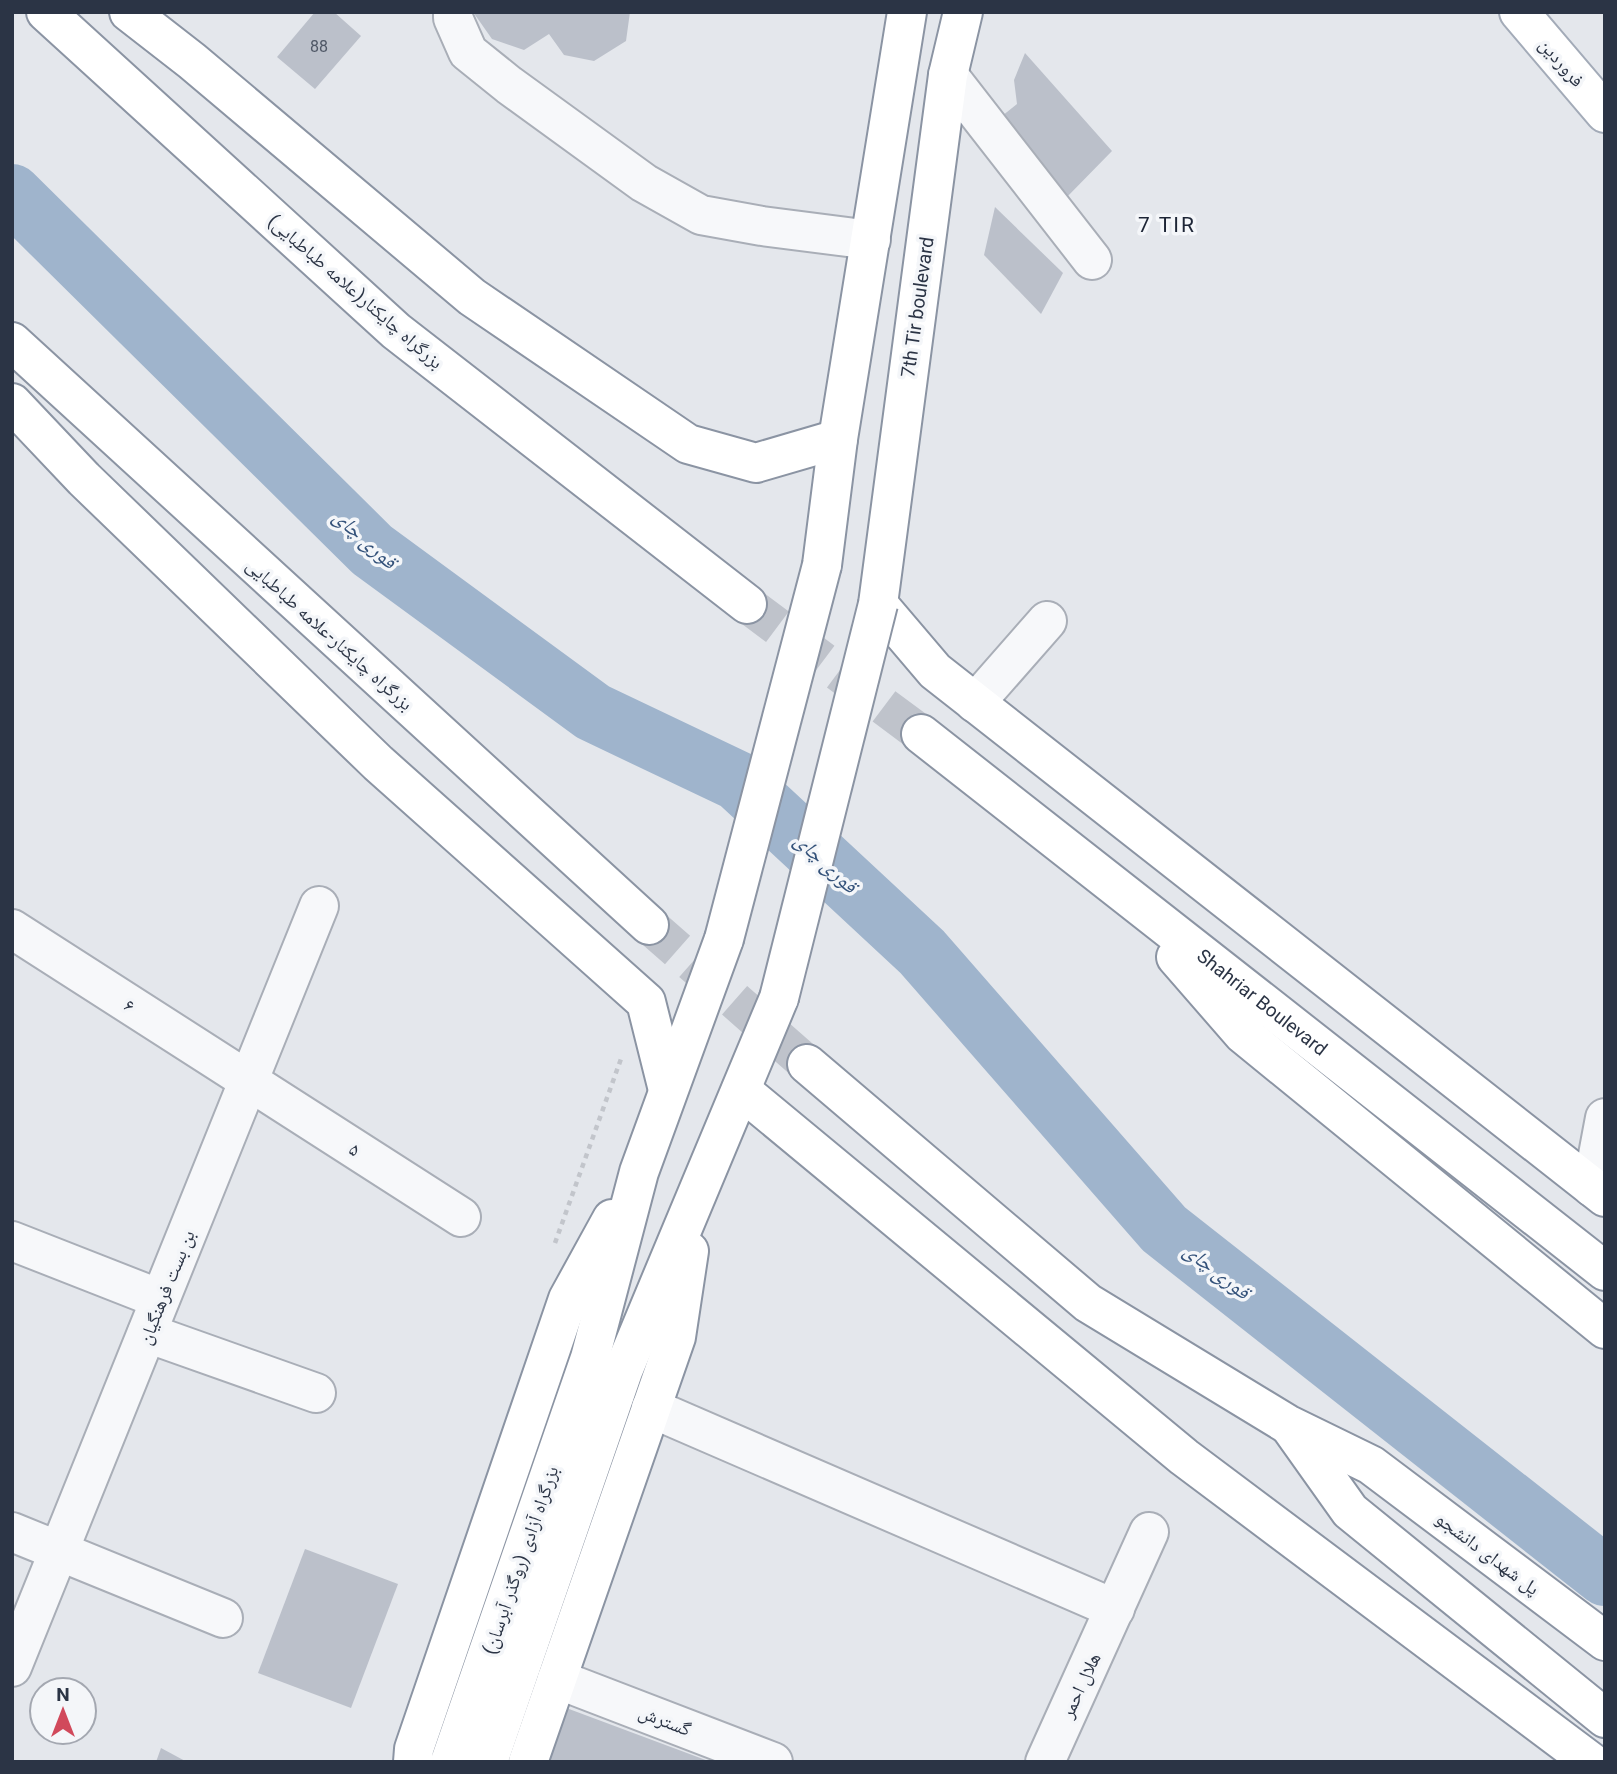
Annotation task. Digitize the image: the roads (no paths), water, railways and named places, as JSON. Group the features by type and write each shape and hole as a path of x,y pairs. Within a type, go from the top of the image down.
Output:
{"main road":[{"name":"بزرگراه چایکنار(علامه طباطبایی)","path":"46,12 396,331 747,604"},
{"path":"129,12 192,61 472,297 688,444 756,463 838,439"},
{"path":"412,1758 568,1299 639,1172 724,939 822,565 838,439 907,12"},
{"name":"7th Tir boulevard","path":"698,1196 779,998 878,604 947,75 963,12"},
{"name":"فروردین","path":"1519,12 1605,113"},
{"name":"بزرگراه چایکنار-علامه طباطبایی","path":"12,342 649,925"},
{"path":"12,403 83,479 378,764 646,1002 668,1090"},
{"path":"878,604 935,671 1599,1192"},
{"name":"Shahriar Boulevard","path":"921,734 1605,1271"},
{"path":"1118,889 1242,1034 1605,1329"},
{"name":"پل شهدای دانشجو","path":"807,1063 1088,1303 1287,1424 1371,1465 1605,1641"},
{"path":"741,1090 1184,1457 1591,1762"},
{"path":"606,1365 639,1172"},
{"path":"606,1365 698,1196"},
{"path":"528,1762 676,1337 698,1196"},
{"name":"بزرگراه آزادی (روگذر آبرسان)","path":"450,1762 606,1365"},
{"name":"بزرگراه آزادی (روگذر آبرسان)","path":"488,1762 606,1365"},
{"path":"1287,1424 1350,1511 1605,1718"}],"street":[{"path":"453,12 468,52 593,148 644,183 701,215 871,240"},
{"path":"947,75 1092,260"},
{"path":"975,703 1047,621"},
{"name":"بن بست فرهنگیان","path":"12,1667 319,906"},
{"name":"۶","path":"12,929 249,1081"},
{"name":"۵","path":"249,1081 461,1217"},
{"path":"1599,1192 1605,1118"},
{"path":"12,1241 154,1316 316,1392"},
{"path":"651,1408 1115,1609"},
{"path":"12,1532 223,1618"},
{"name":"هلال احمر","path":"1045,1762 1149,1532"},
{"name":"گسترش","path":"557,1679 773,1762"}],"waterway":[{"name":"قوری چای","path":"12,194 372,550 593,712 738,781 922,952 1164,1229 1605,1576"}],"tunnel":[{"path":"747,604 921,734"},
{"path":"649,925 807,1064"}],"district":[{"name":"7 TIR","path":"1167,225"}]}
